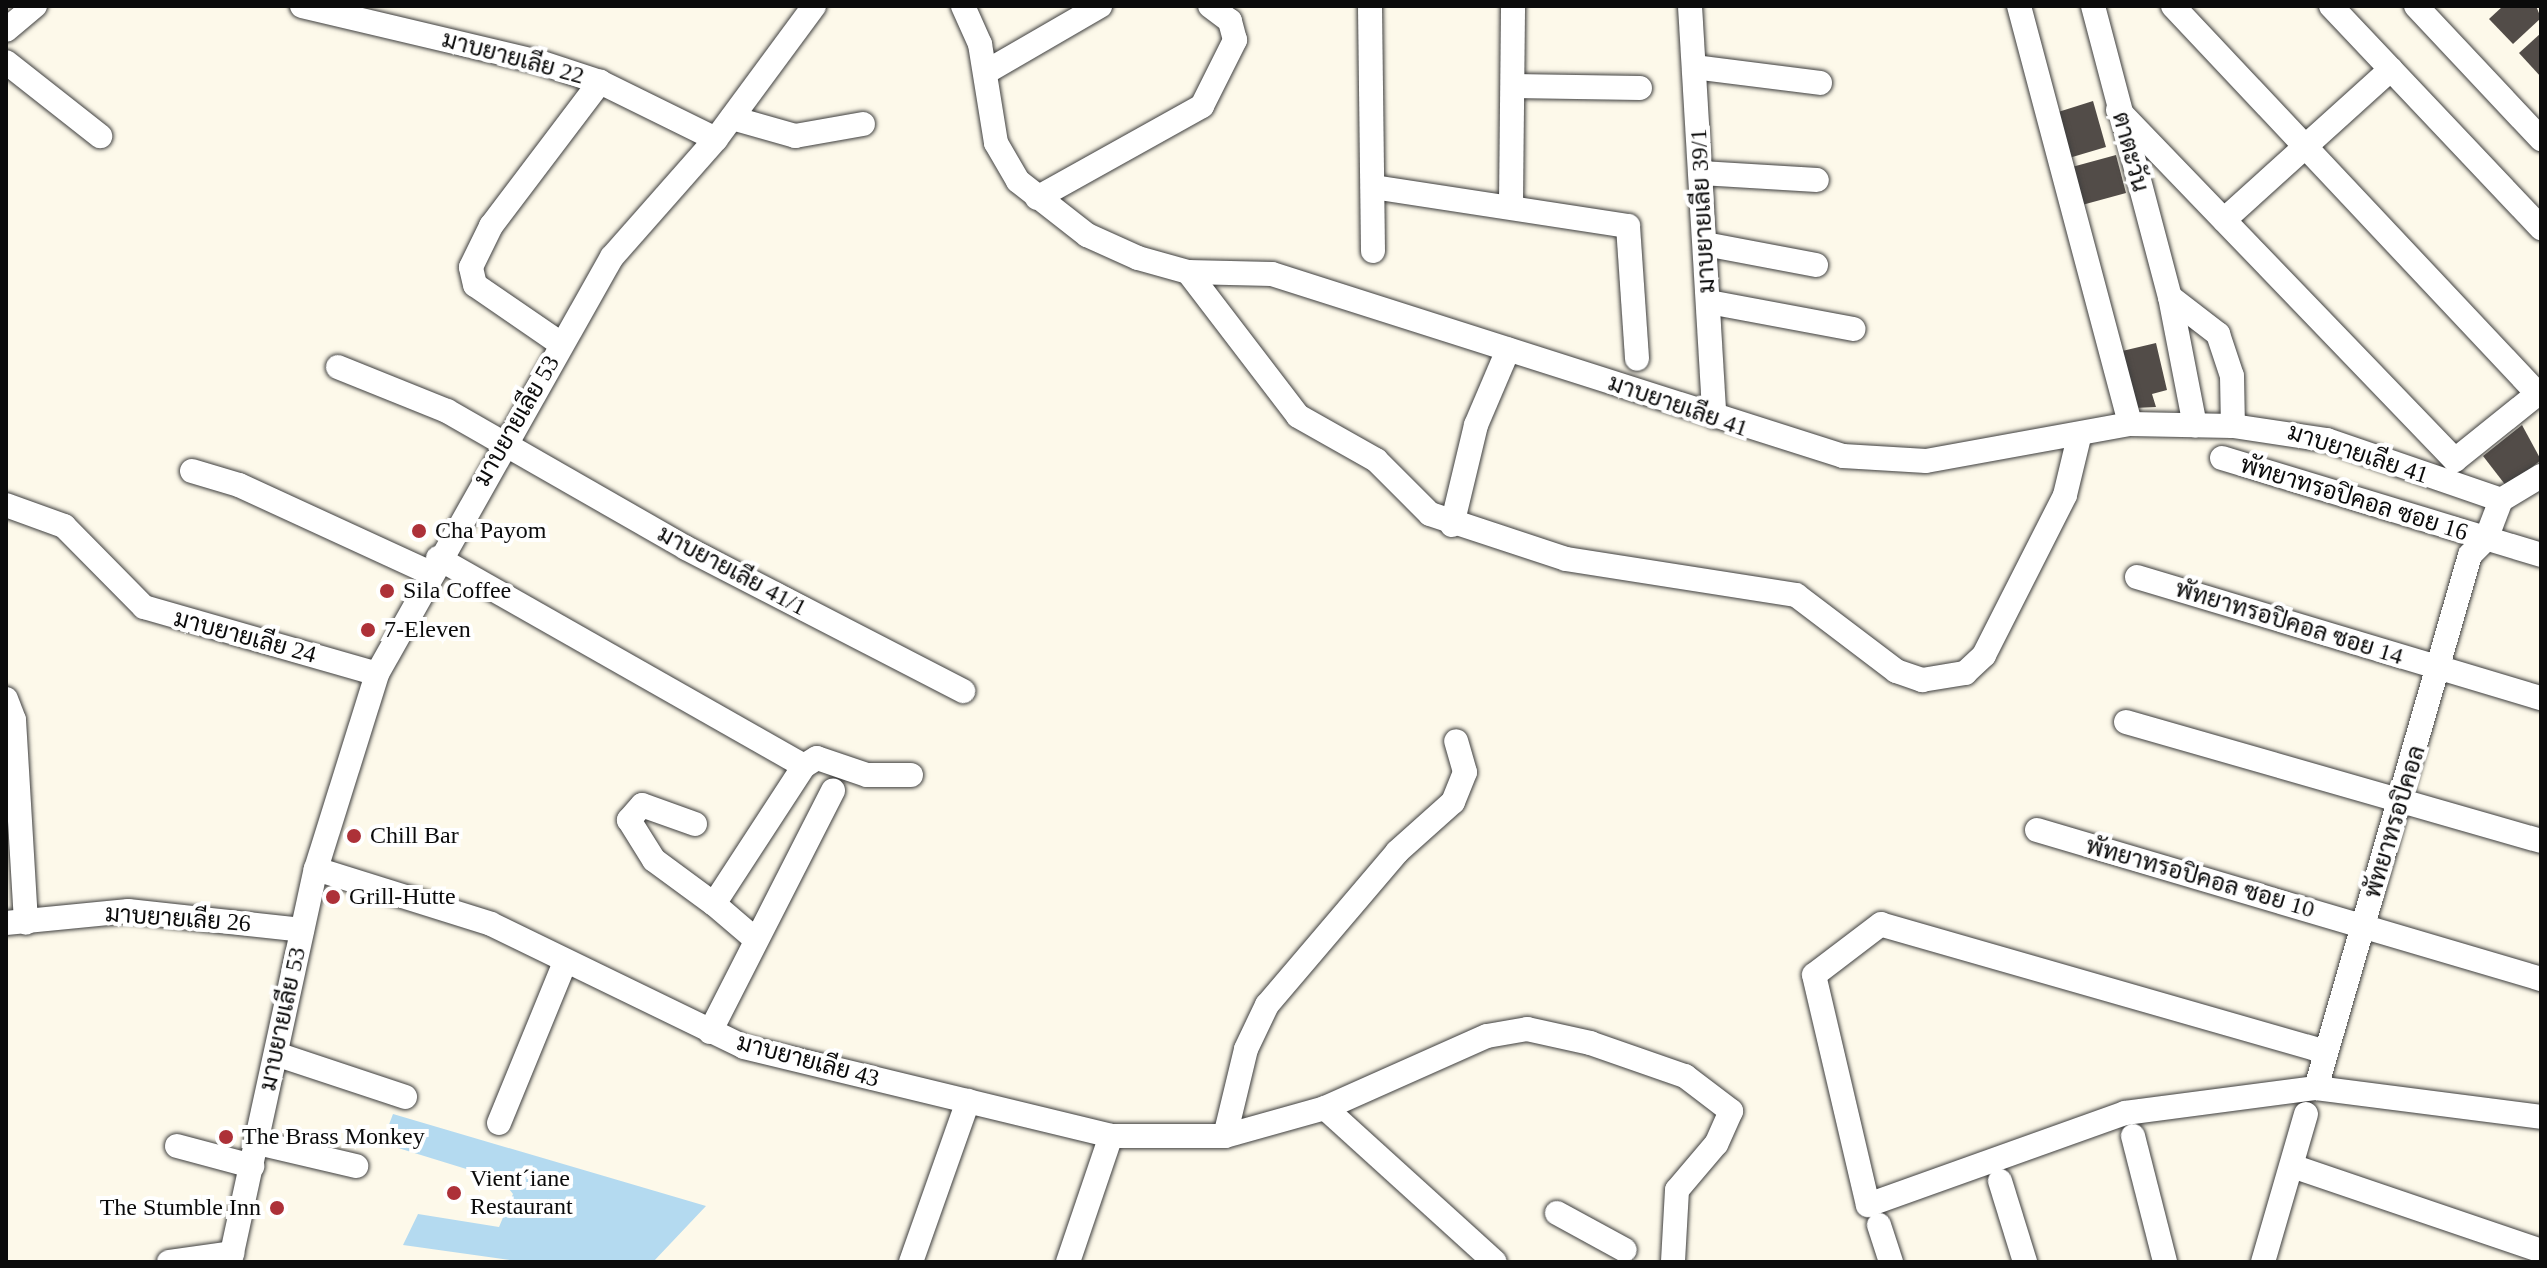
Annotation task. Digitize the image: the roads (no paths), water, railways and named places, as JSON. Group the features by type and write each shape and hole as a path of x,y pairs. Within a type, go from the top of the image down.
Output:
{"street":[{"path":"6,30 35,6"},
{"name":"มาบยายเลีย 22","path":"302,6 600,82 716,139"},
{"name":"มาบยายเลีย 53","path":"231,1258 316,869 377,674 434,566 612,257 716,139 814,6"},
{"name":"มาบยายเลีย 41","path":"963,6 986,72 996,143 1037,198 1109,248 1188,272 1272,274 1843,456 1926,461 2079,437 2130,424 2233,426 2327,440 2473,493 2501,500"},
{"path":"986,72 1100,6"},
{"path":"1037,198 1202,106 1235,40 1230,21 1210,6"},
{"path":"1370,6 1373,251"},
{"path":"1511,202 1513,6"},
{"name":"มาบยายเลีย 39/1","path":"1690,6 1714,416"},
{"path":"2019,6 2130,424"},
{"name":"ตาตะวัน","path":"2093,6 2118,110 2170,297 2195,426"},
{"path":"2118,110 2455,460 2539,392 2173,6"},
{"path":"2331,6 2541,228"},
{"path":"2416,6 2541,139"},
{"path":"6,62 100,136"},
{"path":"1694,67 1820,83"},
{"path":"2224,220 2391,69"},
{"path":"561,344 475,285 471,267 491,226 600,82"},
{"path":"1513,86 1640,88"},
{"path":"732,118 795,136 863,124"},
{"path":"1701,173 1817,180"},
{"path":"1373,187 1511,202 1564,220 1628,226 1637,359"},
{"path":"1705,244 1816,265"},
{"path":"1188,272 1298,416 1376,460 1403,492 1452,525 1566,559 1796,595 1896,671 1942,680 1965,673 1996,634 2065,495 2079,437"},
{"path":"2170,297 2218,334 2232,376 2233,426"},
{"path":"1709,302 1853,329"},
{"path":"1452,525 1476,425 1508,350"},
{"name":"มาบยายเลีย 41/1","path":"338,367 415,395 503,447 963,691"},
{"name":"พัทยาทรอปิคอล ซอย 16","path":"2222,458 2461,531 2478,547 2541,555"},
{"path":"192,471 239,485 434,566 804,766"},
{"path":"2501,500 2541,476"},
{"path":"2461,531 2473,493"},
{"name":"พัทยาทรอปิคอล","path":"2316,1088 2478,547 2501,500"},
{"name":"มาบยายเลีย 24","path":"6,505 64,526 144,607 377,674"},
{"name":"พัทยาทรอปิคอล ซอย 14","path":"2137,577 2541,698"},
{"path":"6,699 16,923"},
{"path":"2126,722 2541,841"},
{"path":"1225,1136 1246,1049 1267,1005 1397,852 1453,802 1465,772 1456,741"},
{"path":"714,904 804,766 817,758 867,775 911,775"},
{"path":"710,1032 833,791"},
{"path":"695,824 642,805 629,820 654,860 755,939"},
{"name":"พัทยาทรอปิคอล ซอย 10","path":"2037,830 2541,979"},
{"name":"มาบยายเลีย 43","path":"316,869 491,924 710,1032 1111,1136 1225,1136 1325,1108 1487,1036 1527,1029 1685,1076 1720,1099 1731,1119 1677,1190 1673,1262"},
{"name":"มาบยายเลีย 26","path":"16,923 128,911 302,930"},
{"path":"2326,1052 1881,924 1814,975 1868,1205 2125,1113 2316,1088 2541,1117"},
{"path":"499,1123 565,962"},
{"path":"276,1054 405,1097"},
{"path":"911,1262 968,1101"},
{"path":"1325,1108 1495,1262"},
{"path":"2263,1262 2306,1114"},
{"path":"1068,1262 1111,1136"},
{"path":"2133,1136 2165,1262"},
{"path":"177,1146 356,1166"},
{"path":"2292,1166 2541,1251"},
{"path":"2000,1181 2025,1262"},
{"path":"1557,1213 1626,1258"},
{"path":"1879,1225 1891,1262"},
{"path":"169,1262 231,1258"}],"water":[{"path":"393,1114 706,1206 653,1262 524,1262 403,1245 418,1214 499,1227 513,1194 502,1180 382,1143"}],"place":[{"name":"Cha Payom","path":"419,531"},
{"name":"Sila Coffee","path":"387,591"},
{"name":"7-Eleven","path":"368,630"},
{"name":"Chill Bar","path":"354,836"},
{"name":"Grill-Hutte","path":"333,897"},
{"name":"The Brass Monkey","path":"226,1137"},
{"name":"Vient´iane Restaurant","path":"454,1193"},
{"name":"The Stumble Inn","path":"277,1208"}]}
